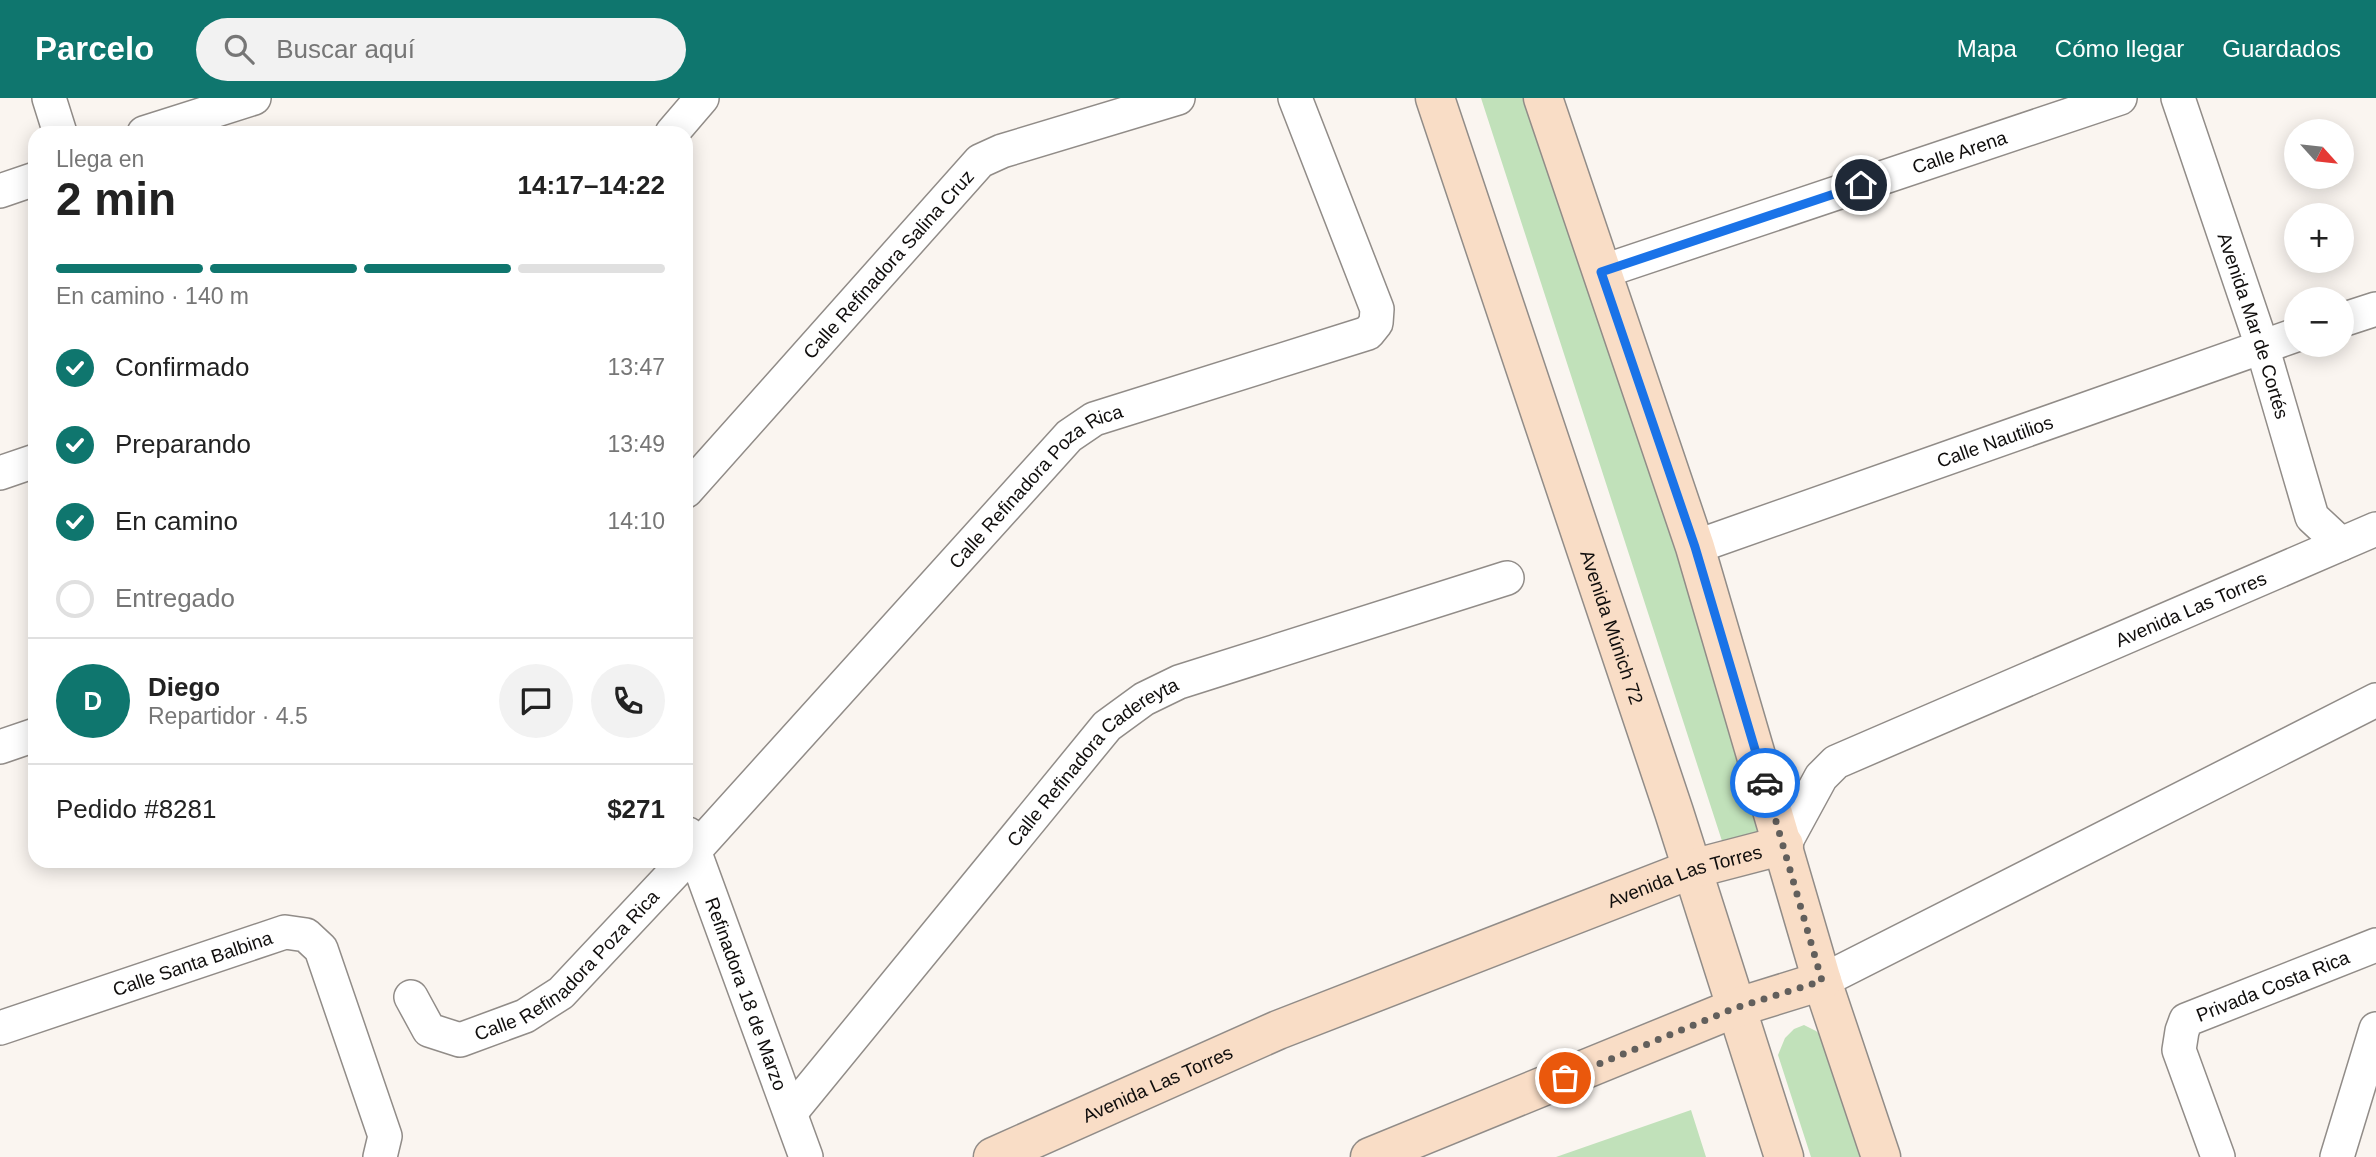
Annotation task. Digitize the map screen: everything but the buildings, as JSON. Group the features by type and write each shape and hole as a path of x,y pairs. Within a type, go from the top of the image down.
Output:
{"main road":[{"name":"Avenida Múnich 72","path":"1435,98 1692,869 1784,1157"},
{"path":"1543,98 1695,547 1822,981 1881,1157"},
{"name":"Avenida Las Torres","path":"993,1157 1278,1031 1692,869 1784,845"},
{"path":"1370,1157 1735,1008 1822,981"}],"street":[{"path":"49,98 58,126"},
{"path":"166,126 254,98"},
{"path":"678,126 702,98"},
{"name":"Calle Refinadora Salina Cruz","path":"693,483 980,161 1002,151 1178,98"},
{"name":"Calle Refinadora Poza Rica","path":"693,843 1069,436 1094,419 1368,333 1376,323 1377,309 1295,98"},
{"name":"Calle Arena","path":"1601,272 2120,98"},
{"name":"Avenida Mar de Cortés","path":"2179,98 2262,346 2312,517 2341,544"},
{"path":"0,191 28,181"},
{"path":"2354,316 2376,309"},
{"name":"Calle Nautilios","path":"1695,547 2284,339"},
{"path":"0,473 28,463"},
{"name":"Avenida Las Torres","path":"1784,845 1821,777 1836,762 2376,529"},
{"name":"Calle Refinadora Cadereyta","path":"791,1112 1107,726 1144,699 1178,682 1507,578"},
{"path":"1822,981 2376,699"},
{"path":"0,747 28,737"},
{"name":"Refinadora 18 de Marzo","path":"693,865 791,1112 806,1157"},
{"name":"Calle Refinadora Poza Rica","path":"411,997 429,1030 460,1040 525,1016 561,993 671,868"},
{"name":"Calle Santa Balbina","path":"0,1028 285,932 306,935 321,950 385,1136 380,1157"},
{"name":"Privada Costa Rica","path":"2218,1157 2179,1050 2186,1020 2376,944"},
{"path":"2337,1157 2376,1029"}],"green space":[{"path":"1481,98 1546,98 1768,829 1726,847 1722,841"},
{"path":"1804,1025 1816,1031 1831,1045 1869,1157 1811,1157 1778,1055 1785,1038 1794,1029"},
{"path":"1691,1110 1706,1157 1556,1157"}],"way so far":[{"path":"1565,1078 1735,1008 1822,981 1765,783"}],"route":[{"path":"1765,783 1695,547 1601,272 1861,185"}]}
